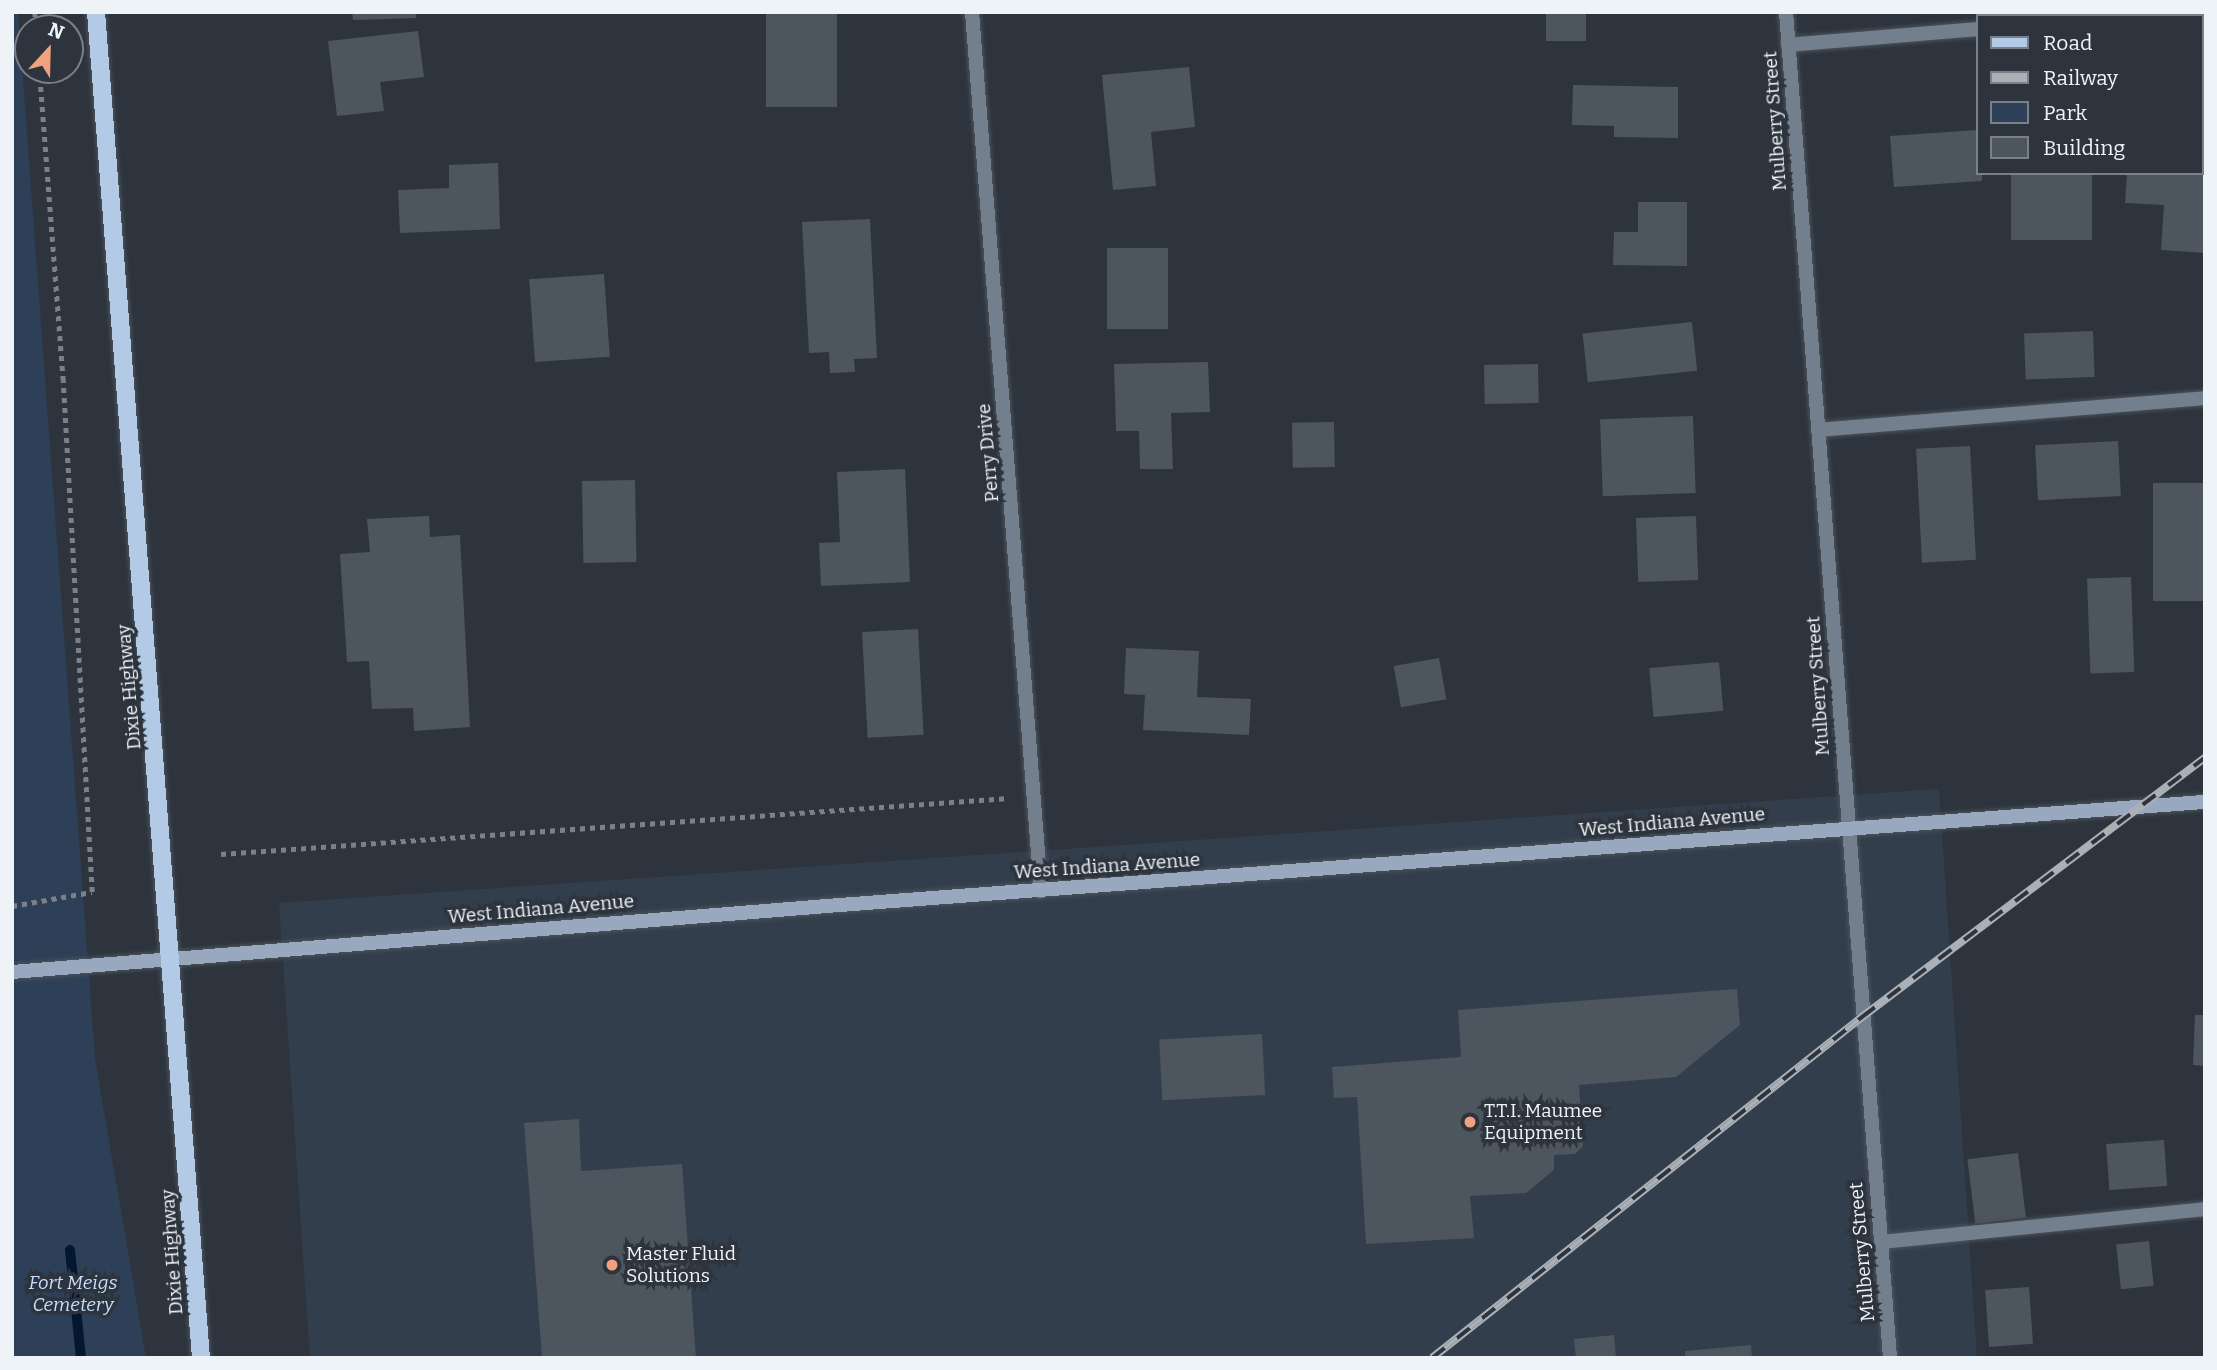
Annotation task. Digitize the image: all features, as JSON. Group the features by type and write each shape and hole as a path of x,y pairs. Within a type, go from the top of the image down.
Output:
{"main road":[{"name":"Dixie Highway","path":"96,12 172,957 201,1358"},
{"name":"West Indiana Avenue","path":"12,972 172,957 1848,827 2205,802"}],"street":[{"name":"Perry Drive","path":"972,12 1041,891"},
{"name":"Mulberry Street","path":"1786,12 1890,1358"},
{"path":"2154,14 2174,12"},
{"path":"1788,45 1976,29"},
{"path":"1818,430 2205,398"},
{"path":"1881,1242 2205,1209"}],"path":[{"path":"12,906 92,892 63,381 40,84"},
{"path":"221,854 1021,797"}],"shaded area":[{"path":"1939,789 1977,1358 310,1358 279,903"}],"green space":[{"name":"Fort Meigs Cemetery","path":"12,12 18,12 14,14 14,84 23,84 95,1058 146,1358 12,1358"}],"building":[{"path":"352,12 416,12 416,18 353,20"},
{"path":"766,12 837,12 837,107 766,107"},
{"path":"1546,12 1586,12 1586,41 1546,41"},
{"path":"418,31 424,77 380,82 384,111 337,116 328,41"},
{"path":"1189,67 1195,127 1151,132 1156,186 1113,190 1102,75"},
{"path":"1573,85 1678,87 1678,138 1614,137 1614,126 1572,125"},
{"path":"1976,130 1976,175 1982,175 1982,181 1894,187 1890,136"},
{"path":"498,163 500,229 400,233 398,190 449,188 449,165"},
{"path":"2205,168 2205,253 2161,250 2164,205 2125,203 2127,175 2203,175"},
{"path":"2011,175 2092,175 2092,240 2011,240"},
{"path":"1638,202 1687,202 1687,266 1613,265 1614,232 1638,232"},
{"path":"870,219 877,358 854,359 855,372 830,373 829,352 809,353 802,222"},
{"path":"1107,248 1168,248 1168,329 1107,329"},
{"path":"604,274 610,357 535,362 529,279"},
{"path":"1692,322 1697,371 1588,382 1583,333"},
{"path":"2093,331 2095,377 2026,379 2024,333"},
{"path":"1208,362 1210,412 1171,413 1173,469 1140,469 1139,431 1116,431 1114,364"},
{"path":"1538,364 1539,403 1485,404 1484,365"},
{"path":"1693,416 1696,493 1603,496 1600,419"},
{"path":"1334,422 1335,467 1293,468 1292,423"},
{"path":"2118,441 2121,496 2038,500 2035,445"},
{"path":"1970,446 1976,560 1922,563 1916,449"},
{"path":"905,469 910,582 821,586 819,543 840,542 837,472"},
{"path":"635,480 636,562 583,563 582,481"},
{"path":"2153,483 2205,483 2205,601 2153,601"},
{"path":"429,516 430,537 460,535 470,727 414,731 413,708 372,709 369,661 347,662 340,554 370,552 367,519"},
{"path":"1696,516 1698,580 1638,582 1636,518"},
{"path":"2131,577 2134,672 2090,673 2087,579"},
{"path":"918,629 924,735 868,738 862,632"},
{"path":"1126,648 1199,651 1197,697 1251,699 1249,735 1143,730 1145,695 1124,694"},
{"path":"1439,658 1446,699 1401,707 1394,666"},
{"path":"1719,662 1723,711 1654,717 1649,668"},
{"name":"T.T.I. Maumee Equipment","path":"1737,989 1740,1025 1676,1077 1579,1085 1583,1146 1575,1154 1554,1155 1554,1170 1526,1193 1470,1196 1474,1238 1366,1244 1357,1097 1334,1098 1332,1067 1461,1057 1458,1010"},
{"path":"2195,1015 2205,1015 2205,1066 2193,1065"},
{"path":"1262,1034 1265,1095 1162,1100 1159,1039"},
{"name":"Master Fluid Solutions","path":"579,1119 581,1171 682,1164 696,1358 542,1358 524,1123"},
{"path":"2164,1140 2167,1186 2109,1190 2106,1144"},
{"path":"2018,1153 2026,1218 1975,1224 1967,1159"},
{"path":"2149,1241 2154,1286 2121,1289 2116,1244"},
{"path":"2029,1287 2033,1344 1989,1347 1985,1290"},
{"path":"1614,1335 1616,1358 1576,1358 1574,1339"},
{"path":"1751,1345 1752,1358 1685,1358 1685,1351"}],"waterway":[{"path":"70,1250 81,1358"}],"railway":[{"path":"1432,1358 1862,1017 2205,758"}],"place":[{"name":"T.T.I. Maumee Equipment","path":"1470,1122"},
{"name":"Master Fluid Solutions","path":"612,1265"}]}
